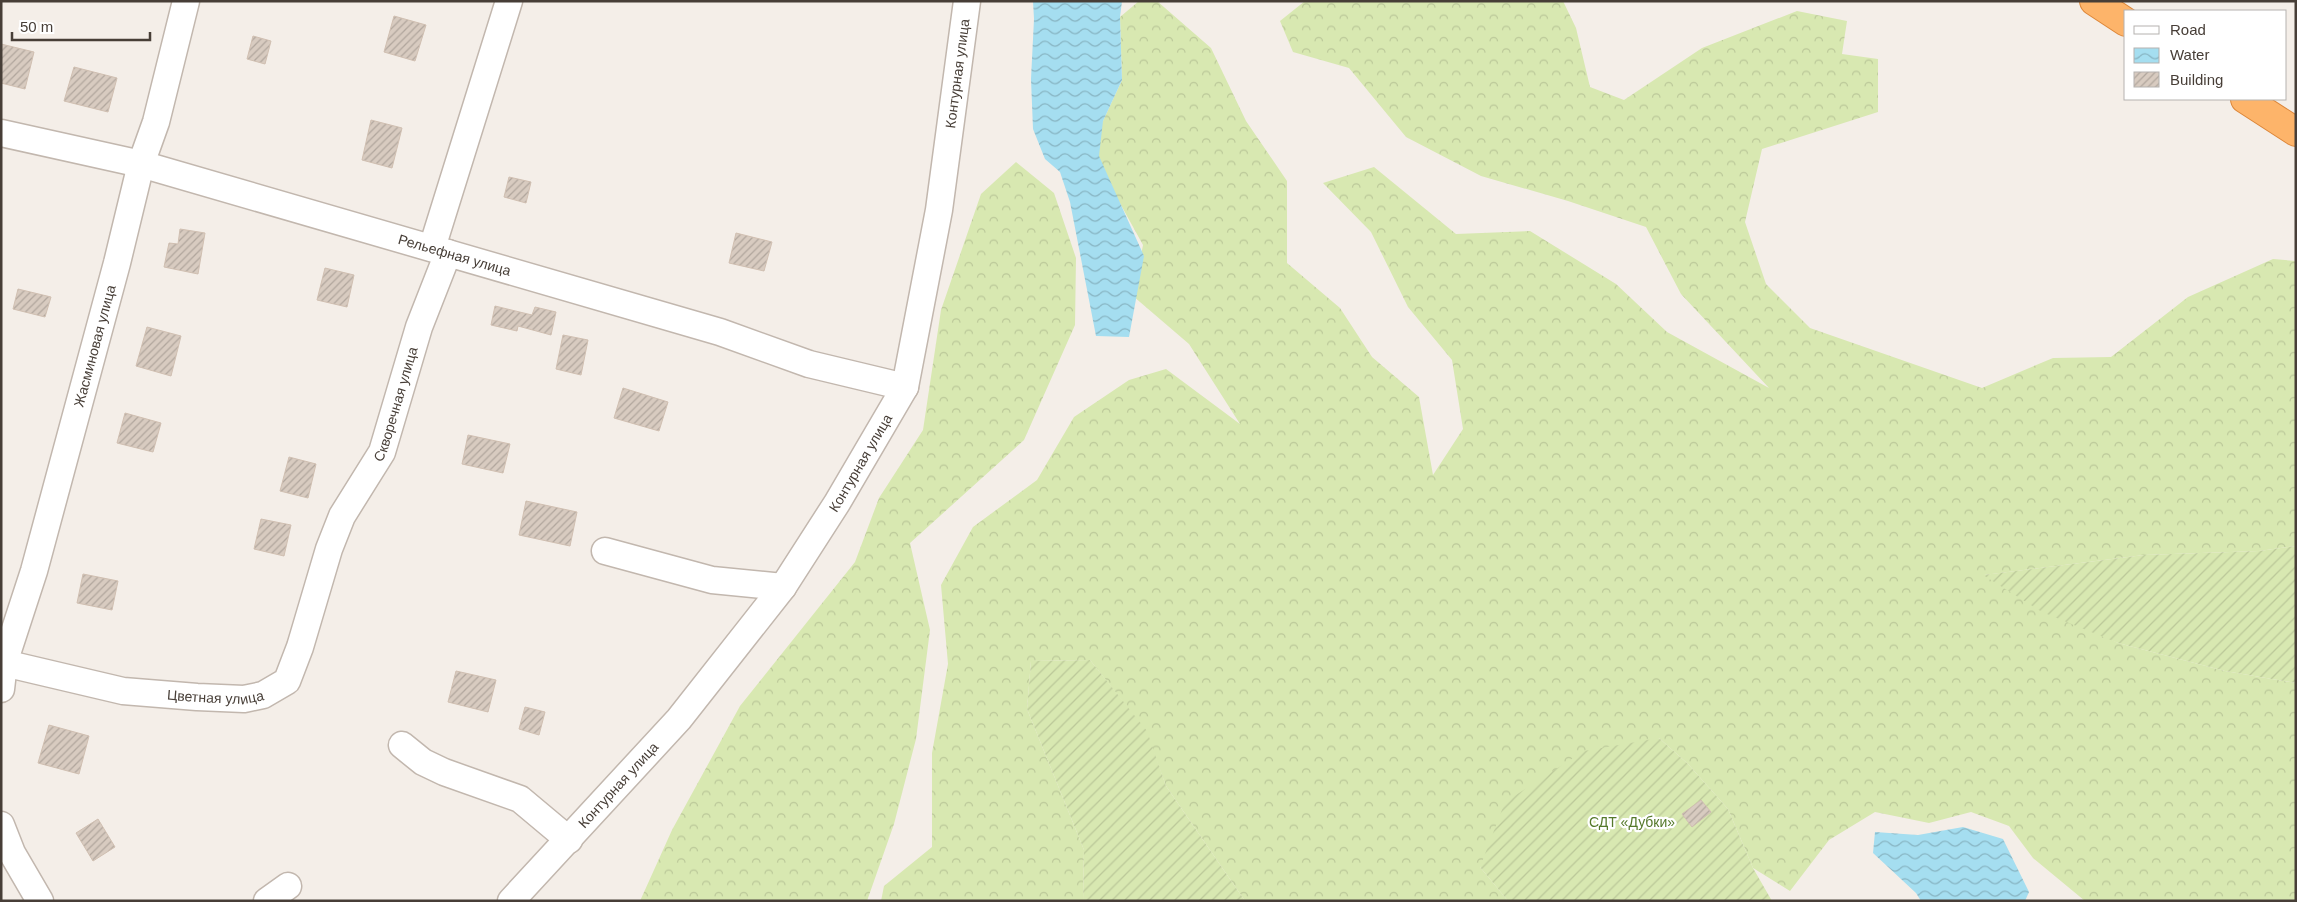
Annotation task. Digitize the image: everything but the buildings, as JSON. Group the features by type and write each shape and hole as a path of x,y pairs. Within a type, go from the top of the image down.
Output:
{"highway":[{"path":"2094,1 2124,21"},
{"path":"2247,100 2296,132"}],"street":[{"name":"Жасминовая улица","path":"1,689 4,663 34,571 117,263 140,164 156,122 186,1"},
{"name":"Скворечная улица","path":"329,549 342,516 382,452 419,327 509,1"},
{"name":"Контурная улица","path":"511,901 679,719 783,587 838,503 905,387 939,210 967,1"},
{"name":"Рельефная улица","path":"1,133 51,142 140,164 720,332 809,364 905,387"},
{"name":"Цветная улица","path":"4,663 123,691 244,699 264,695 288,681 329,549"},
{"path":"606,551 712,580 783,587"},
{"path":"402,745 423,762 444,772 520,799 569,840"},
{"path":"1,825 12,853 40,901"},
{"path":"267,901 288,886"}],"green space":[{"path":"1139,1 1157,1 1211,48 1246,121 1287,181 1287,263 1340,308 1372,357 1419,397 1433,475 1463,429 1452,360 1408,307 1371,232 1323,183 1374,167 1456,234 1530,231 1616,284 1667,332 1769,388 1681,294 1646,227 1568,201 1481,176 1406,137 1349,68 1293,52 1280,21 1305,1 1563,1 1576,28 1590,87 1624,100 1702,48 1797,11 1847,21 1842,54 1878,59 1878,112 1762,149 1745,222 1766,284 1810,328 1982,388 2053,358 2111,357 2188,297 2273,259 2296,261 2296,546 2259,551 2144,555 1984,575 2118,643 2225,671 2296,683 2296,901 2085,901 2033,858 2009,826 1971,812 1929,823 1875,812 1829,840 1790,891 1753,868 1728,809 1688,764 1659,738 1480,867 1508,901 1245,901 1166,786 1146,731 1090,660 1031,661 1027,709 1084,850 1083,901 881,901 884,886 932,847 932,753 948,664 941,585 973,527 1037,480 1074,417 1129,380 1166,369 1240,424 1189,344 1133,296 1143,245 1090,149 1122,80 1120,17"},
{"path":"1016,162 1054,193 1076,258 1075,325 1024,440 910,543 930,630 916,739 894,824 867,901 640,901 672,830 740,706 855,562 879,498 923,430 941,310 981,194"},
{"path":"2296,546 2296,683 2225,671 2118,643 2042,612 1983,575 2144,555 2259,551"},
{"path":"1090,660 1147,731 1166,786 1245,901 1083,901 1084,850 1027,709 1031,661"},
{"name":"СДТ «Дубки»","path":"1659,738 1688,764 1728,809 1753,868 1772,901 1508,901 1480,867 1505,802 1584,751"}],"water":[{"path":"1033,1 1122,1 1120,17 1122,80 1103,121 1099,156 1144,256 1129,337 1096,336 1070,202 1060,172 1045,159 1033,129 1031,79"},
{"path":"1963,827 2003,839 2029,892 2025,901 1921,901 1916,893 1873,853 1875,832 1918,835"}]}
